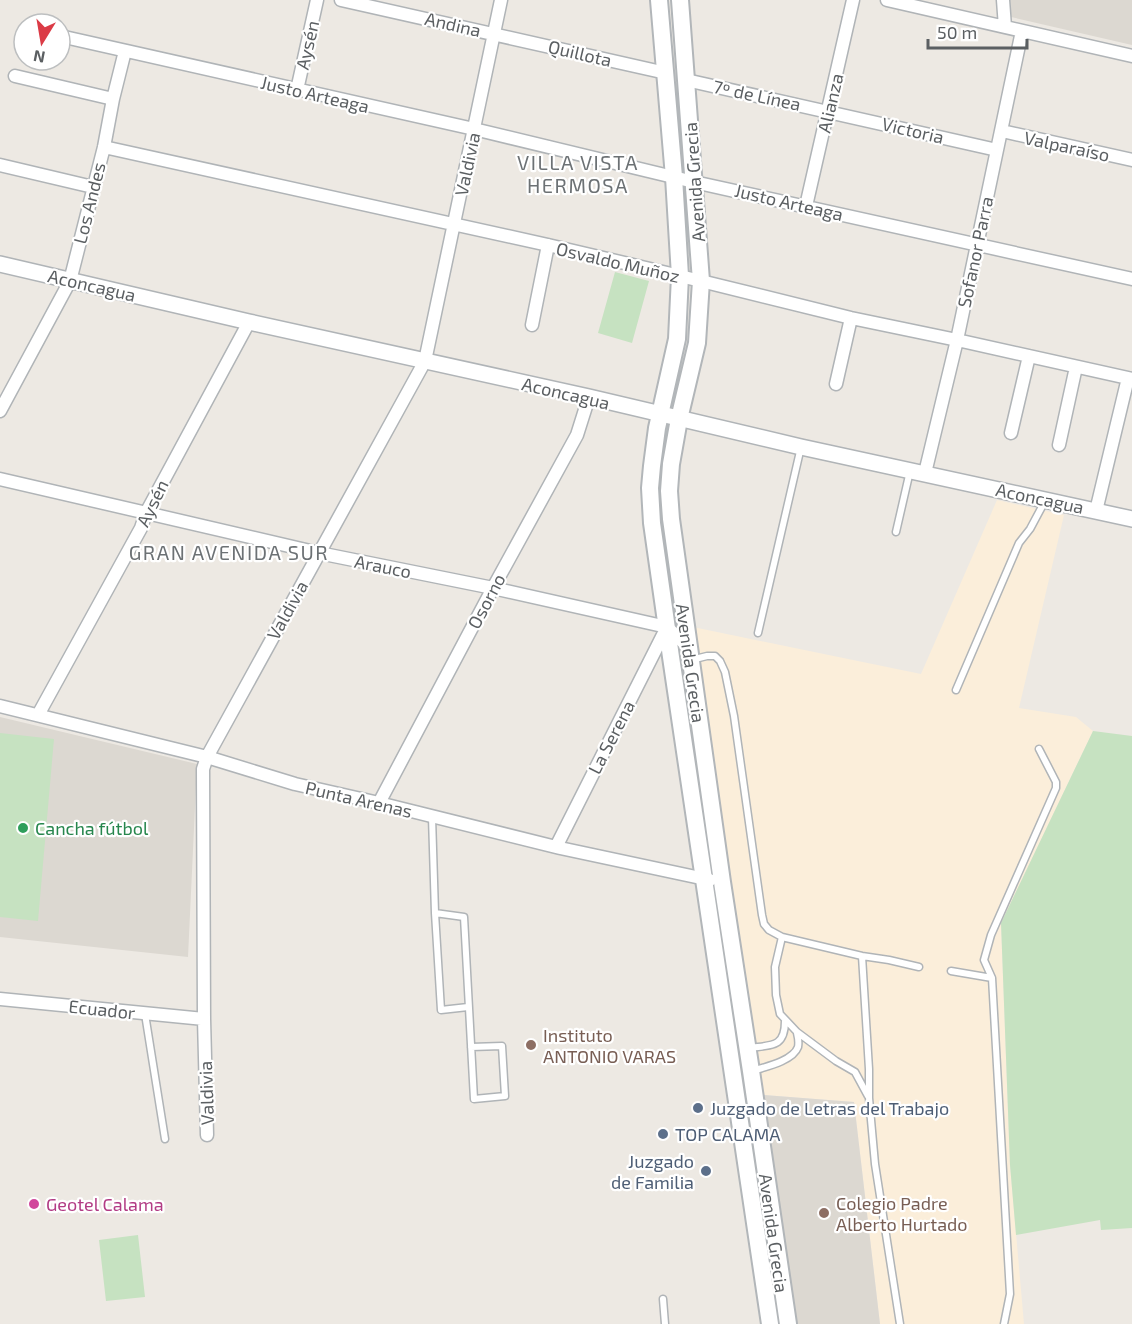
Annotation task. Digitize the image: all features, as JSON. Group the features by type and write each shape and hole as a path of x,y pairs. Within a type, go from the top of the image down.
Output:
{"main road":[{"name":"Avenida Grecia","path":"659,0 680,276 677,339 660,414 652,466 650,488 652,523 770,1324"},
{"name":"Avenida Grecia","path":"680,0 701,281 697,343 671,464 669,491 671,519 788,1324"}],"street":[{"name":"Aysén","path":"297,90 317,0"},
{"name":"Andina","path":"341,0 494,34"},
{"name":"Valdivia","path":"207,1135 203,769 207,757 425,361 501,0"},
{"name":"Alianza","path":"806,206 853,0"},
{"path":"887,0 904,2 1132,56"},
{"path":"1003,0 1005,27"},
{"name":"Sofanor Parra","path":"917,472 957,340 1022,31"},
{"name":"Quillota","path":"494,34 666,73"},
{"name":"Justo Arteaga","path":"72,39 474,129 694,182 1132,279"},
{"name":"Los Andes","path":"0,411 70,281 104,147 125,51"},
{"path":"15,76 113,99"},
{"name":"7º de Línea","path":"686,80 828,111"},
{"name":"Victoria","path":"828,111 997,150"},
{"name":"Valparaíso","path":"1002,131 1132,160"},
{"name":"Osvaldo Muñoz","path":"104,147 548,245 851,318 1130,378"},
{"path":"0,165 93,187"},
{"path":"532,325 548,245"},
{"name":"Aconcagua","path":"0,264 801,447 1132,519"},
{"path":"836,384 851,318"},
{"name":"Aysén","path":"38,715 141,528 146,513 249,322"},
{"path":"1011,433 1029,356"},
{"path":"1059,445 1076,367"},
{"path":"1096,511 1130,378"},
{"name":"Osorno","path":"378,803 577,435 589,398"},
{"name":"Arauco","path":"0,479 319,553 493,588 667,627"},
{"path":"667,627 690,654"},
{"name":"La Serena","path":"556,847 667,627"},
{"name":"Punta Arenas","path":"0,706 207,757 296,784 556,847 722,882"},
{"name":"Ecuador","path":"0,999 204,1019"}],"lane":[{"path":"758,633 801,447"},
{"path":"896,532 917,472"},
{"path":"956,690 1019,543 1030,529 1046,499"},
{"path":"690,654 715,656 725,672 734,716 764,924 769,930 782,937 919,967"},
{"path":"1004,1324 1010,1293 992,978 984,960 992,935 1056,788 1056,782 1039,749"},
{"path":"432,817 441,1010 468,1007"},
{"path":"435,913 464,917 468,1007 474,1099 505,1096 502,1046 471,1047"},
{"path":"782,937 775,967 780,1014 797,1032 855,1072 868,1098"},
{"path":"862,956 869,1069 868,1098 875,1164 900,1324"},
{"path":"951,971 992,978"},
{"path":"145,1014 165,1139"},
{"path":"747,1048 770,1045 780,1040 785,1033 786,1021"},
{"path":"751,1071 788,1058 798,1047 797,1032"},
{"path":"663,1299 665,1324"}],"shaded area":[{"path":"1010,0 1132,0 1132,45 1011,17"},
{"path":"997,500 1064,515 1019,708 1076,717 1093,731 1001,923 1010,1165 1024,1324 880,1324 854,1102 764,1095 693,627 921,674"},
{"path":"0,717 197,764 188,957 0,937"},
{"name":"Colegio Padre Alberto Hurtado","path":"764,1095 854,1102 880,1324 796,1324"}],"green space":[{"path":"615,272 649,281 632,343 598,333"},
{"path":"1093,731 1132,736 1132,1228 1101,1230 1100,1220 1016,1235 1010,1165 1001,923"},
{"name":"Cancha fútbol","path":"0,733 54,739 38,921 0,917"},
{"path":"138,1235 145,1297 106,1301 99,1240"}],"place":[{"name":"Cancha fútbol","path":"23,828"},
{"name":"Instituto ANTONIO VARAS","path":"531,1045"},
{"name":"Juzgado de Letras del Trabajo","path":"698,1108"},
{"name":"TOP CALAMA","path":"663,1134"},
{"name":"Juzgado de Familia","path":"706,1171"},
{"name":"Geotel Calama","path":"34,1204"},
{"name":"Colegio Padre Alberto Hurtado","path":"824,1213"}],"district":[{"name":"VILLA VISTA HERMOSA","path":"578,174"},
{"name":"GRAN AVENIDA SUR","path":"229,552"}]}
